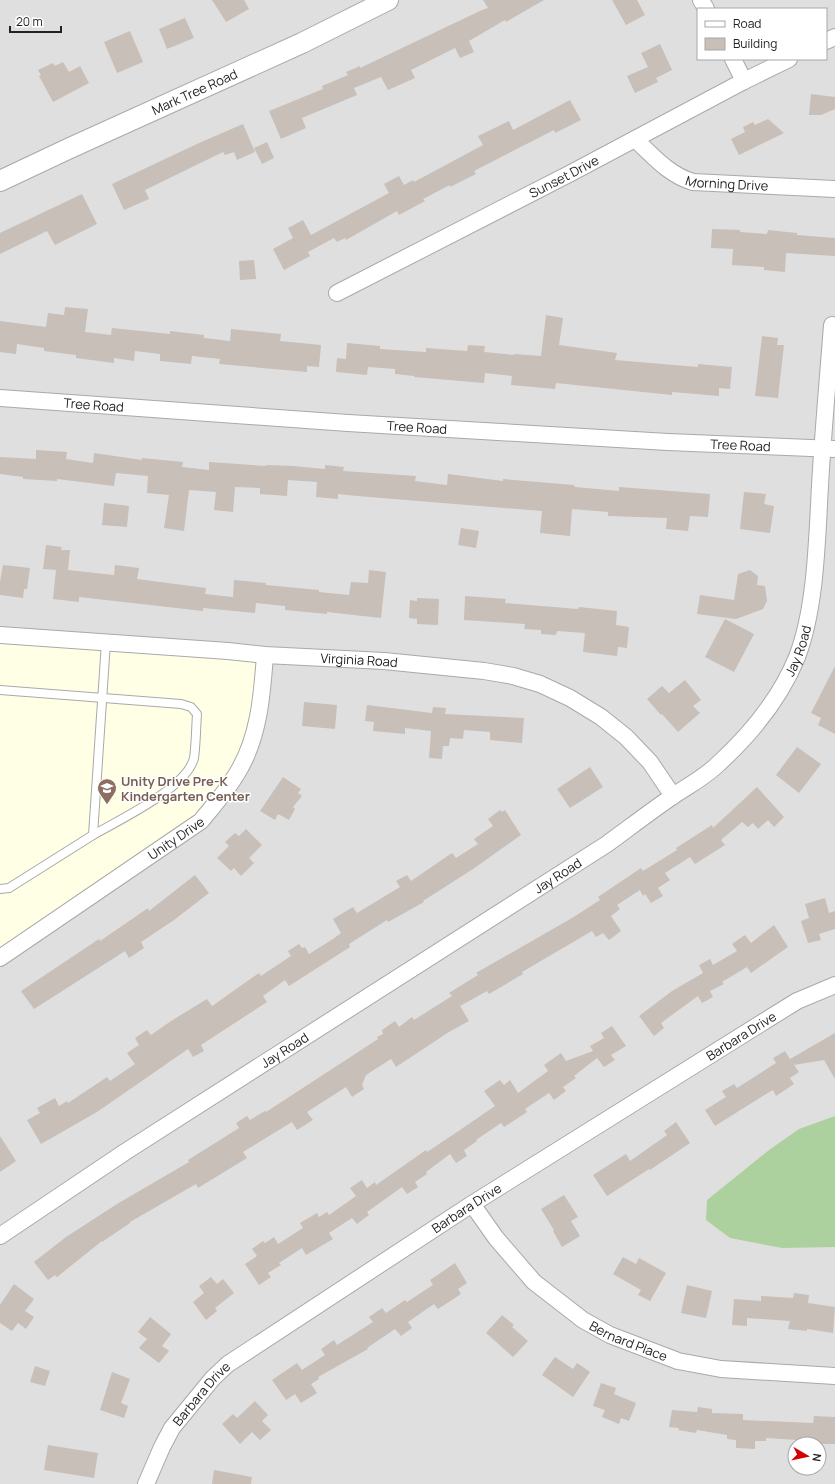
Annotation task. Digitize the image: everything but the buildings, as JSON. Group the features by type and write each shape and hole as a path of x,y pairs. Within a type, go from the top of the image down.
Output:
{"street":[{"name":"Mark Tree Road","path":"0,181 302,44 388,0"},
{"path":"733,60 744,81"},
{"name":"Sunset Drive","path":"337,293 787,60"},
{"name":"Morning Drive","path":"635,138 665,168 681,178 692,182 835,189"},
{"name":"Jay Road","path":"0,1236 125,1152 607,844 692,784 715,766 738,743 760,718 781,690 797,656 807,621 829,448 832,325"},
{"name":"Tree Road","path":"0,398 363,424 660,441 829,448"},
{"name":"Virginia Road","path":"0,635 228,651 265,655 384,661 484,671 513,676 540,684 570,698 602,717 620,732 650,762 673,796"},
{"name":"Unity Drive","path":"0,958 201,821 237,774 253,738 262,693 265,655"},
{"name":"Barbara Drive","path":"146,1484 172,1428 213,1378 228,1364 472,1204 785,1008 797,1001 835,985"},
{"name":"Bernard Place","path":"472,1204 496,1238 534,1282 583,1320 610,1335 678,1361 721,1370 835,1376"}],"lane":[{"path":"93,835 106,642"},
{"path":"0,690 181,704 191,707 196,714 194,759 183,777 162,795 93,835 9,888 0,889"}],"shaded area":[{"path":"0,0 835,0 835,1484 0,1484"},
{"name":"Unity Drive Pre-K Kindergarten Center","path":"0,635 265,655 253,738 201,821 0,958"}],"green space":[{"path":"835,1116 835,1247 782,1248 730,1238 706,1220 707,1200 769,1150 799,1129"}],"place":[{"name":"Unity Drive Pre-K Kindergarten Center","path":"107,805"}]}
